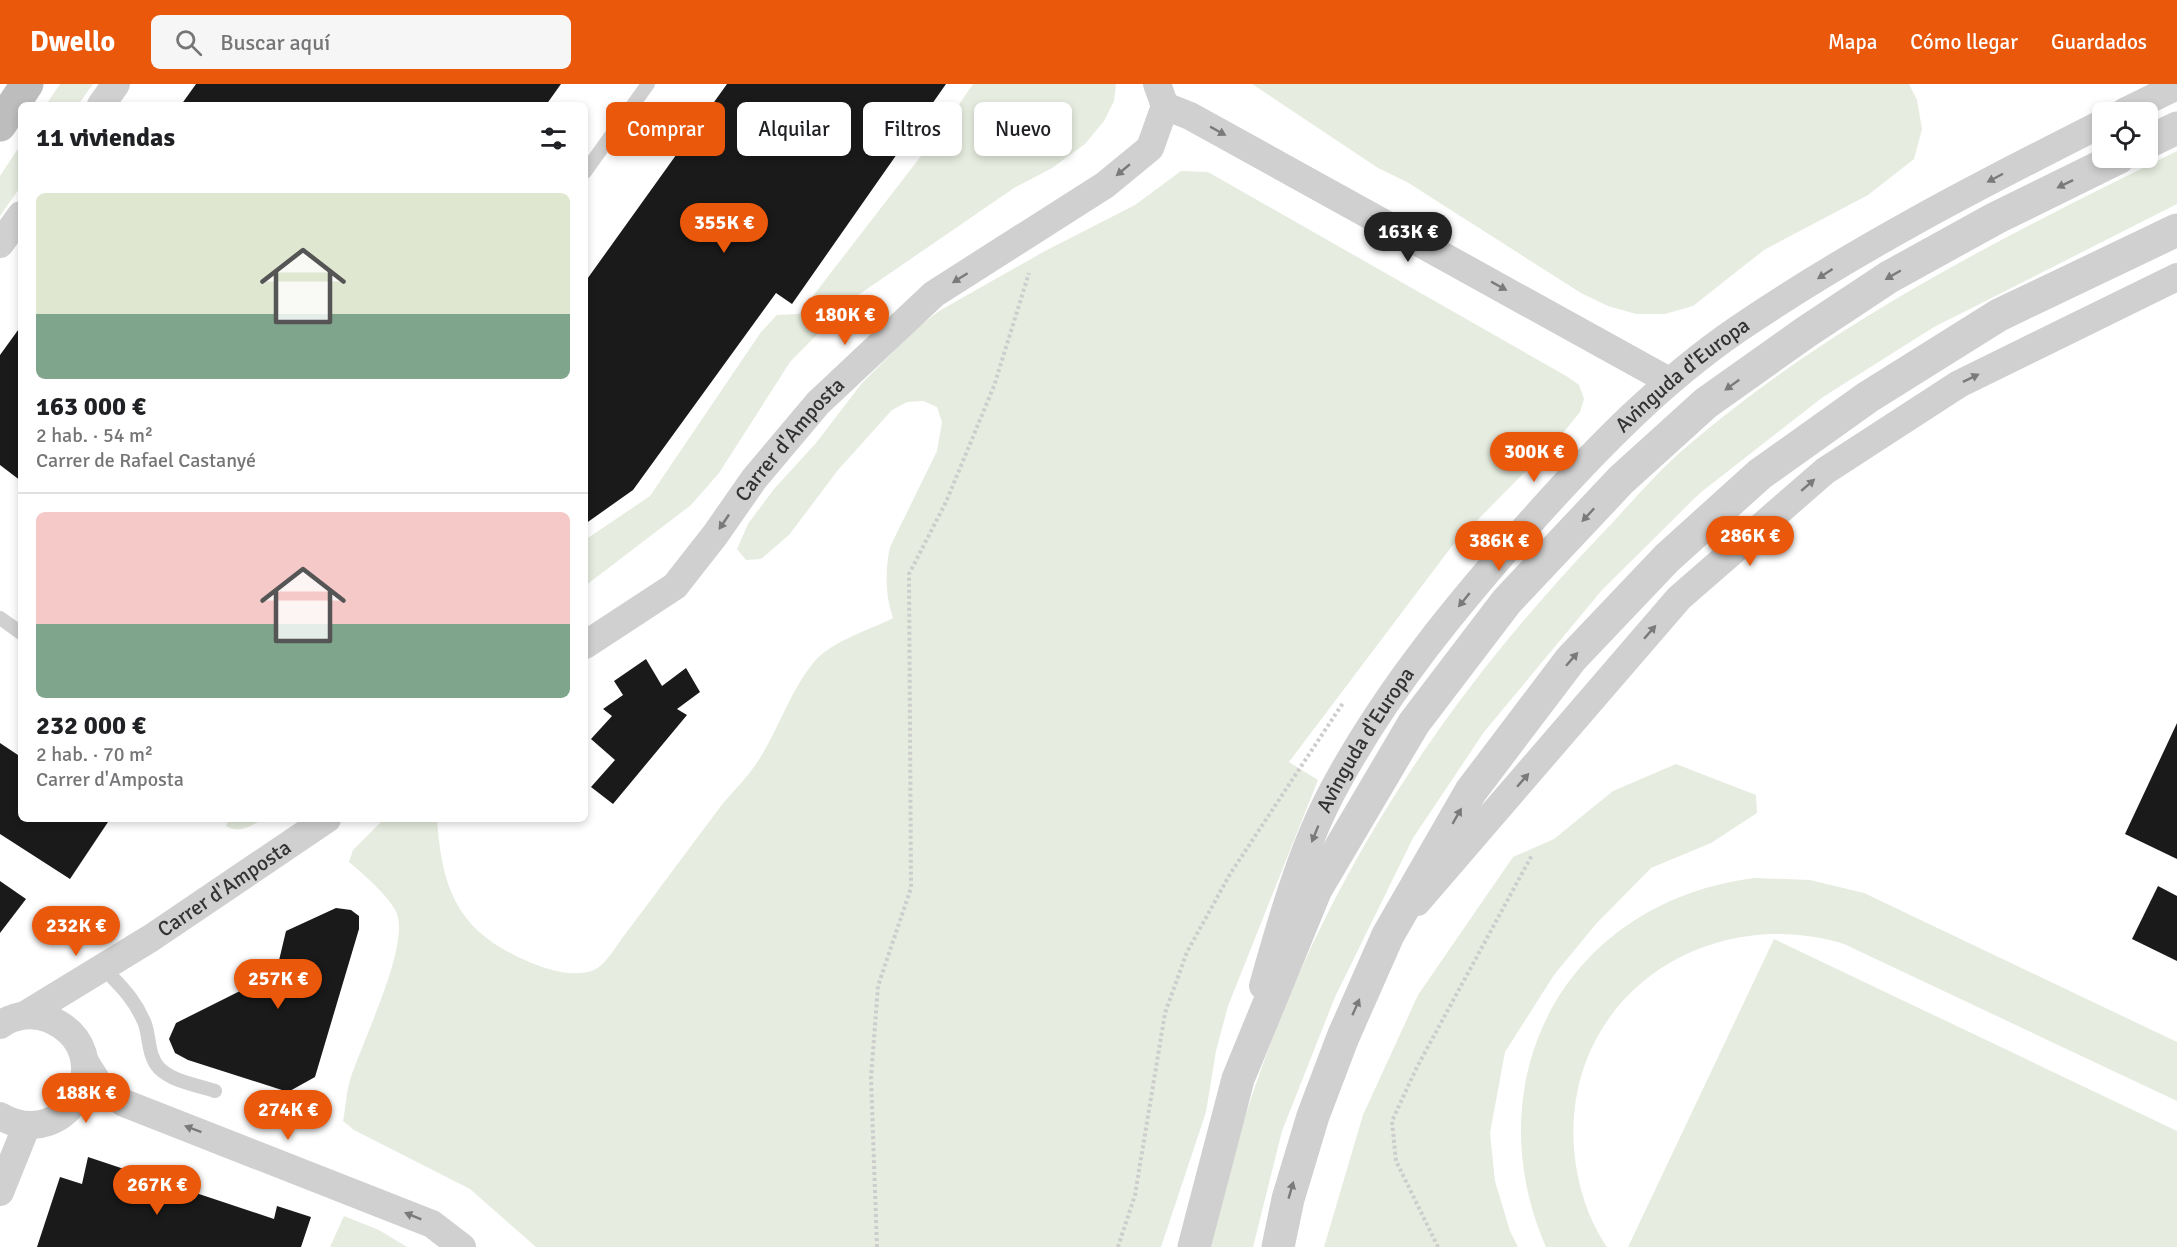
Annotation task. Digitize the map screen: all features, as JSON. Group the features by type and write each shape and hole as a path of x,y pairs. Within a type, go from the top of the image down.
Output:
{"main road":[{"path":"0,125 27,84"}],"street":[{"path":"103,102 116,84"},
{"path":"2144,102 2177,86"},
{"path":"1161,95 1201,122 1669,381"},
{"name":"Carrer d'Amposta","path":"588,643 675,586 715,536 753,479 818,403 926,302 1105,185 1150,148 1161,95"},
{"path":"2158,137 2177,128"},
{"name":"Avinguda d'Europa","path":"1194,1247 1289,896 1332,793 1403,676 1497,560 1575,473 1669,381 1737,330 1876,241 2092,129"},
{"name":"Avinguda d'Europa","path":"1238,1079 1316,889 1414,723 1507,601 1621,480 1706,403 1880,283 1996,218 2098,168"},
{"path":"0,244 18,219"},
{"path":"1278,1247 1288,1199 1313,1116 1343,1037 1388,935 1471,791 1571,659 1667,558 1760,474 1868,397 1999,315 2177,230"},
{"path":"1388,935 1680,598 1825,471 1959,384 2177,277"},
{"name":"Carrer d'Amposta","path":"12,1020 151,938 323,822"},
{"name":"Carrer d'Amposta","path":"27,1125 46,1123 54,1119 63,1114 77,1100 84,1082 75,1008 151,938"},
{"path":"12,1020 44,1017 61,1024 80,1050 100,1086 124,1103 432,1224 462,1247"},
{"path":"0,1116 10,1122 27,1125 0,1192"}],"lane":[{"path":"588,168 648,84"},
{"path":"0,618 18,631"},
{"path":"110,975 134,1000 146,1026 150,1054 159,1068 176,1079 215,1091"}],"path":[{"path":"877,1247 871,1078 878,986 911,888 909,574 945,502 994,386 1044,224"},
{"path":"1438,1247 1396,1161 1392,1121 1417,1067 1532,855"}],"shaded area":[{"path":"60,84 93,84 80,102 48,102"},
{"path":"973,84 1116,84 1114,101 1104,121 1085,144 1072,153 1072,102 974,102 974,156 1068,156 1052,168 1014,188 851,300 790,362 719,473 691,505 588,584 588,538 650,496 761,332 777,315 799,314 921,156 962,156 961,102"},
{"path":"1252,84 1909,84 1917,100 1922,129 1914,159 1868,195 1764,250 1693,306 1665,314 1636,314 1608,306 1581,293 1407,182 1378,168"},
{"path":"18,149 18,190 0,216 0,176"},
{"path":"2177,151 2177,204 1934,327 1823,397 1700,493 1602,590 1484,732 1413,838 1335,997 1282,1131 1253,1247 1211,1247 1237,1145 1269,1048 1308,955 1353,866 1405,780 1463,697 1527,617 1676,456 1733,409 1792,366 1853,325 1916,287 2143,168 2158,168 2158,161"},
{"path":"1181,171 1208,172 1568,377 1579,385 1584,399 1580,412 1562,434 1452,546 1289,762 1318,780 1228,1006 1216,1051 1206,1112 1161,1247 536,1247 470,1189 354,1130 343,1121 350,1080 382,998 396,953 399,933 396,910 377,888 349,862 353,850 381,822 437,822 442,859 452,894 471,924 485,937 512,954 559,972 583,973 603,964 721,806 756,764 797,686 814,662 841,642 893,618 888,601 887,583 890,547 937,451 942,422 937,407 923,401 907,402 892,410 838,470 789,535 761,559 746,560 737,549 748,524 774,489 816,443 862,383 916,329 939,311 1045,251 1135,205"},
{"path":"1676,764 1756,795 1757,813 1711,843 1651,868 1595,925 1554,975 1505,1052 1490,1133 1495,1181 1510,1231 1518,1247 1324,1247 1363,1115 1418,995 1513,857 1554,839 1613,791"},
{"path":"228,822 257,822 240,829 226,826"},
{"path":"1755,878 1810,880 1864,893 2177,1042 2177,1101 1844,944 1792,935 1742,937 1695,951 1653,974 1618,1007 1592,1047 1577,1095 1574,1149 1584,1200 1607,1247 1546,1247 1526,1183 1521,1120 1530,1061 1553,1007 1587,960 1633,921 1689,893"},
{"path":"1774,939 2177,1131 2177,1247 1628,1247"},
{"path":"344,1216 379,1230 407,1247 330,1247"}],"building":[{"path":"196,84 561,84 548,102 183,102"},
{"path":"727,84 946,84 933,102 863,102 863,156 896,156 792,304 776,293 633,490 588,522 588,278 675,156 725,156 725,102 714,102"},
{"path":"18,330 18,479 0,465 0,355"},
{"path":"646,659 662,686 686,668 700,692 677,709 687,715 613,804 591,787 615,760 591,739 612,716 603,709 623,695 614,681"},
{"path":"2177,723 2177,859 2125,834"},
{"path":"0,743 18,755 18,822 108,822 70,879 0,834"},
{"path":"0,881 26,899 0,933"},
{"path":"2158,886 2177,896 2177,961 2132,939"},
{"path":"336,908 351,910 359,916 359,929 315,1077 288,1092 188,1060 175,1053 169,1039 176,1023 276,973 286,931"},
{"path":"88,1157 274,1219 277,1206 311,1217 301,1247 37,1247 60,1177 82,1184"}]}
